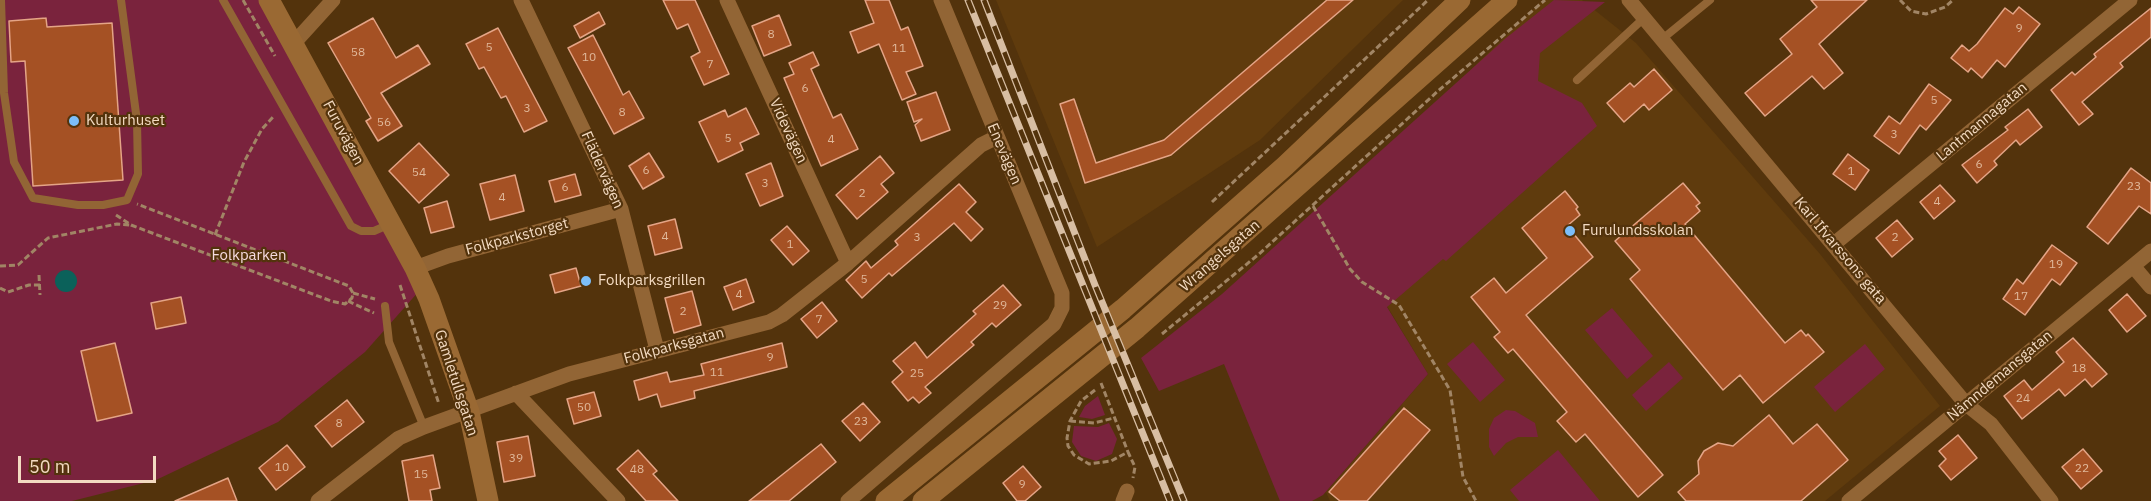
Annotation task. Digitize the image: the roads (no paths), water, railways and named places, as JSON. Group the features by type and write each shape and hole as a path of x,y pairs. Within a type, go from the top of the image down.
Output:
{"main road":[{"name":"Furuvägen","path":"269,0 415,268"},
{"name":"Wrangelsgatan","path":"886,501 1123,309 1285,166 1460,0"},
{"name":"Wrangelsgatan","path":"923,501 1137,328 1507,0"},
{"name":"Gamletullsgatan","path":"415,268 469,412 488,501"}],"street":[{"path":"294,43 333,0"},
{"name":"Flädervägen","path":"521,0 621,209 657,350"},
{"name":"Videvägen","path":"728,0 848,263"},
{"name":"Enevägen","path":"848,501 1054,324 1062,308 1062,293 942,0"},
{"name":"Karl Ifvarssons gata","path":"1629,0 1966,404 1991,424 2051,501"},
{"name":"Lantmannagatan","path":"1834,244 2130,0"},
{"name":"Folkparksgatan","path":"318,501 399,438 424,427 516,393 657,350 769,322 782,315 848,263 981,145 997,137"},
{"name":"Folkparkstorget","path":"415,268 448,256 621,209"},
{"name":"Nämndemansgatan","path":"1849,501 2151,251"},
{"path":"2133,266 2151,287"},
{"path":"516,393 618,501"}],"lane":[{"path":"1,0 4,93 14,162 33,198 64,205 103,205 127,200 138,174 137,121 121,0"},
{"path":"223,0 351,226 361,231 374,231 391,224"},
{"path":"1661,40 1710,0"},
{"path":"1577,81 1644,18"},
{"path":"385,306 389,342 424,427"}],"water":[{"path":"66,270 74,273 77,281 74,289 66,292 58,289 55,281 58,273"}],"railway":[{"path":"968,0 1170,501"},
{"path":"984,0 1095,285 1184,501"}],"place":[{"name":"Kulturhuset","path":"74,121"},
{"name":"Furulundsskolan","path":"1570,231"},
{"name":"Folkparksgrillen","path":"586,281"}],"park label":[{"name":"Folkparken","path":"249,256"}]}
